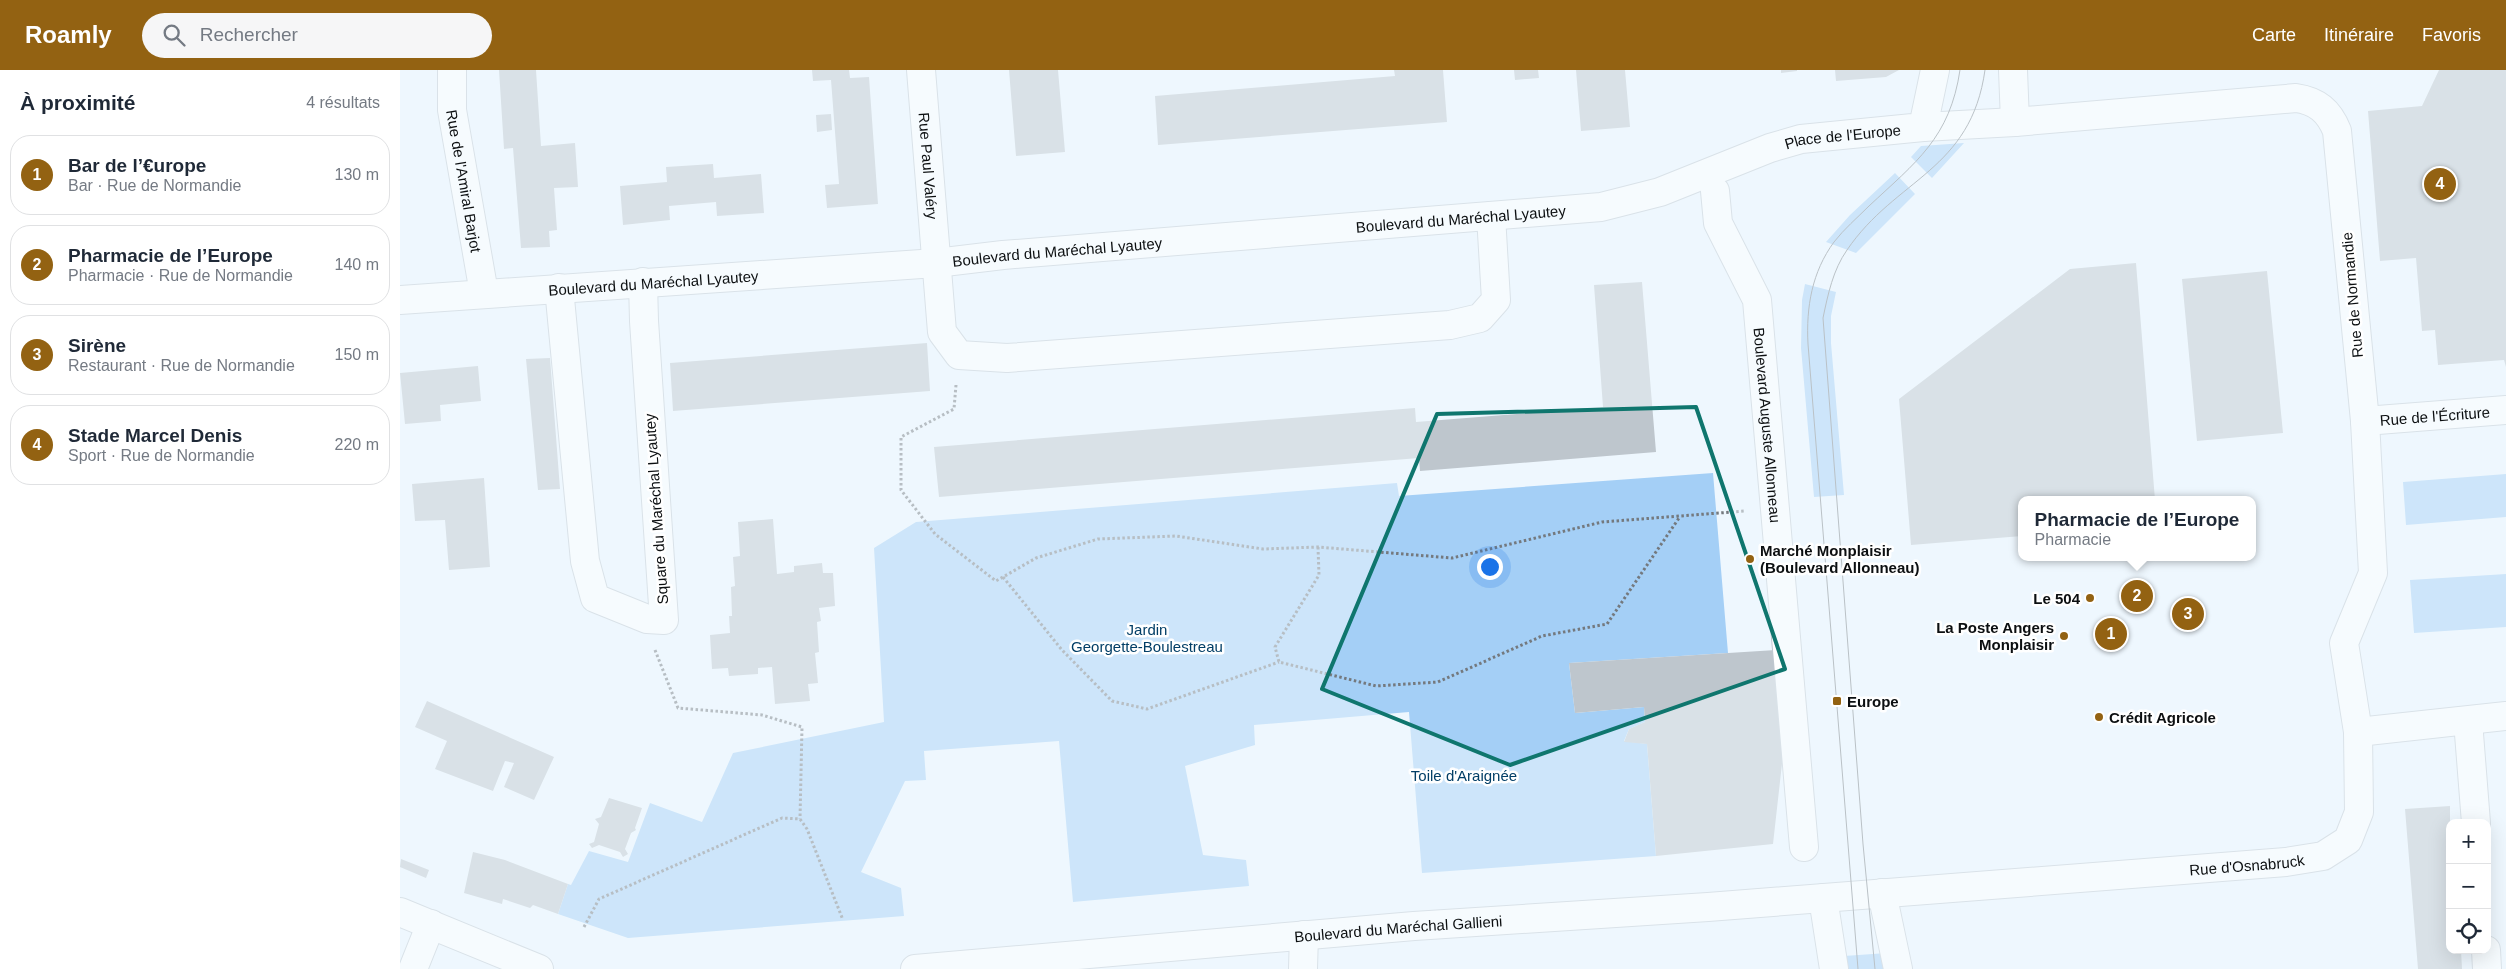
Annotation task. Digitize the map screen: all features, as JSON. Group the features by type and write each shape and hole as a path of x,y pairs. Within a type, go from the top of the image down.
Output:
{"street":[{"name":"Rue de l'Amiral Barjot","path":"452,70 452,110 484,293"},
{"name":"Rue Paul Valéry","path":"921,70 942,332 958,355"},
{"path":"1923,127 1935,70"},
{"path":"2012,70 2015,122"},
{"name":"Rue de Normandie","path":"2015,122 2296,98 2316,103 2325,110 2332,120 2337,132 2364,421 2373,573 2344,643 2358,732"},
{"name":"Place de l'Europe","path":"1712,183 1770,148 1801,139 1923,127 2015,122"},
{"name":"Boulevard du Maréchal Lyautey","path":"400,300 936,263 1013,254 1601,207 1712,183"},
{"name":"Boulevard Auguste Allonneau","path":"1712,183 1718,223 1757,300 1804,847"},
{"path":"958,355 1006,358 1450,325 1480,318 1496,300 1492,216"},
{"name":"Square du Maréchal Lyautey","path":"559,288 585,561 596,598 647,619 664,620 644,321 644,282"},
{"name":"Rue de l'Écriture","path":"2364,421 2506,410"},
{"path":"2358,732 2506,716"},
{"path":"2468,721 2476,819"},
{"name":"Rue d'Osnabruck","path":"1882,893 2286,862 2323,856 2348,840 2358,812 2358,732"},
{"path":"1882,893 1898,969"},
{"name":"Boulevard du Maréchal Gallieni","path":"915,969 1304,936 1882,893"},
{"path":"1824,898 1834,969"},
{"path":"400,912 540,969"},
{"path":"413,969 430,924"},
{"path":"1303,969 1304,936"},
{"path":"2486,954 2487,969"}],"path":[{"path":"958,355 954,409 901,437 901,490 935,534 996,581 1036,558 1098,540 1176,536 1263,549 1318,547 1452,558 1602,522 1775,509"},
{"path":"1003,577 1062,650 1112,701 1147,709 1279,662 1376,686 1438,682 1542,636 1607,624 1680,517"},
{"path":"1279,662 1275,647 1320,575 1318,547"},
{"path":"652,642 678,708 762,714 802,727 800,819 807,829 843,920"},
{"path":"584,927 599,900 782,818 800,819"}],"highlighted area":[{"path":"1696,407 1785,669 1510,765 1322,689 1437,414"}],"green space":[{"path":"1964,143 1932,178 1911,157 1921,146"},
{"path":"1895,173 1915,194 1856,253 1826,242 1850,215"},
{"path":"1805,284 1836,292 1831,316 1831,343 1844,495 1814,497 1801,348 1802,300"},
{"name":"Jardin Georgette-Boulestreau","path":"1713,473 1728,653 1569,663 1575,713 1644,707 1645,722 1629,729 1624,741 1647,744 1656,856 1422,873 1409,712 1254,725 1255,745 1185,766 1203,855 1246,860 1249,886 1073,902 1059,741 924,751 926,780 905,781 861,872 901,888 904,916 628,938 558,914 568,884 571,885 589,851 628,862 650,803 702,822 733,753 884,722 874,548 916,522 1397,483 1399,496"},
{"path":"2506,474 2506,517 2406,525 2403,482"},
{"path":"2506,574 2506,627 2414,633 2410,580"},
{"path":"1887,953 1889,969 1845,969 1844,956"}],"building":[{"path":"499,70 536,70 541,146 575,143 578,187 554,188 557,230 549,231 550,247 521,248 513,148 504,149"},
{"path":"812,70 849,70 850,78 869,77 878,204 827,208 825,185 839,184 831,80 813,81"},
{"path":"1009,70 1058,70 1065,152 1016,156"},
{"path":"1394,70 1443,70 1447,122 1158,145 1155,96 1395,76"},
{"path":"1514,70 1538,70 1539,78 1515,80"},
{"path":"1576,70 1625,70 1630,127 1581,131"},
{"path":"1781,70 1797,70 1797,71 1781,73"},
{"path":"1835,70 1899,70 1886,77 1836,81"},
{"path":"2439,70 2506,70 2506,367 2504,360 2438,365 2435,330 2422,331 2416,258 2380,261 2368,111 2422,106"},
{"path":"831,114 832,130 817,132 816,115"},
{"path":"713,164 714,178 761,174 764,213 717,216 716,202 669,206 670,220 623,225 620,186 667,182 666,167"},
{"path":"2136,263 2155,496 2018,496 2018,536 1911,545 1899,399 2070,269"},
{"path":"2267,271 2283,433 2197,441 2182,279"},
{"path":"1642,282 1656,452 1420,471 1419,458 939,497 934,447 1415,408 1416,422 1603,407 1594,285"},
{"path":"927,343 930,391 673,411 670,363"},
{"path":"550,358 560,489 538,490 526,359"},
{"path":"478,366 481,401 440,405 441,421 405,424 400,373"},
{"path":"484,478 490,567 449,570 445,520 415,521 412,484"},
{"path":"773,519 777,574 794,572 794,566 822,563 823,573 833,573 835,606 819,608 821,621 817,622 819,652 815,653 818,683 808,684 810,701 775,704 772,667 758,668 758,674 729,676 728,668 712,669 710,635 730,633 729,616 732,616 731,587 735,586 733,557 740,556 738,522"},
{"path":"1776,650 1785,737 1773,844 1656,856 1647,744 1624,742 1629,729 1645,722 1644,707 1575,713 1569,663"},
{"path":"427,701 554,757 534,800 504,787 514,763 505,761 493,791 435,769 447,741 415,727"},
{"path":"609,798 642,808 636,830 631,833 625,849 628,854 623,857 620,852 599,845 592,848 589,844 594,842 599,824 595,819 601,817"},
{"path":"2450,806 2450,819 2446,819 2446,954 2461,954 2462,969 2418,969 2405,809"},
{"path":"473,852 505,860 568,884 558,914 533,905 530,908 503,899 502,904 464,893"},
{"path":"401,859 429,870 426,878 400,867"}],"tram line":[{"path":"1858,969 1808,344 1808,317 1812,290 1826,253 1842,233 1902,176 1928,147 1948,114 1960,70"},
{"path":"1875,969 1863,844 1823,318 1829,291 1847,250 1866,226 1948,152 1964,131 1977,104 1985,70"}],"place":[{"name":"Stade Marcel Denis","path":"2440,184"},
{"name":"Marché Monplaisir (Boulevard Allonneau)","path":"1750,559"},
{"name":"Pharmacie de l’Europe","path":"2137,596"},
{"name":"Le 504","path":"2090,598"},
{"name":"Sirène","path":"2188,614"},
{"name":"Bar de l’€urope","path":"2111,634"},
{"name":"La Poste Angers Monplaisir","path":"2064,636"},
{"name":"Europe","path":"1837,701"},
{"name":"Crédit Agricole","path":"2099,717"}],"park label":[{"name":"Toile d'Araignée","path":"1464,775"}]}
